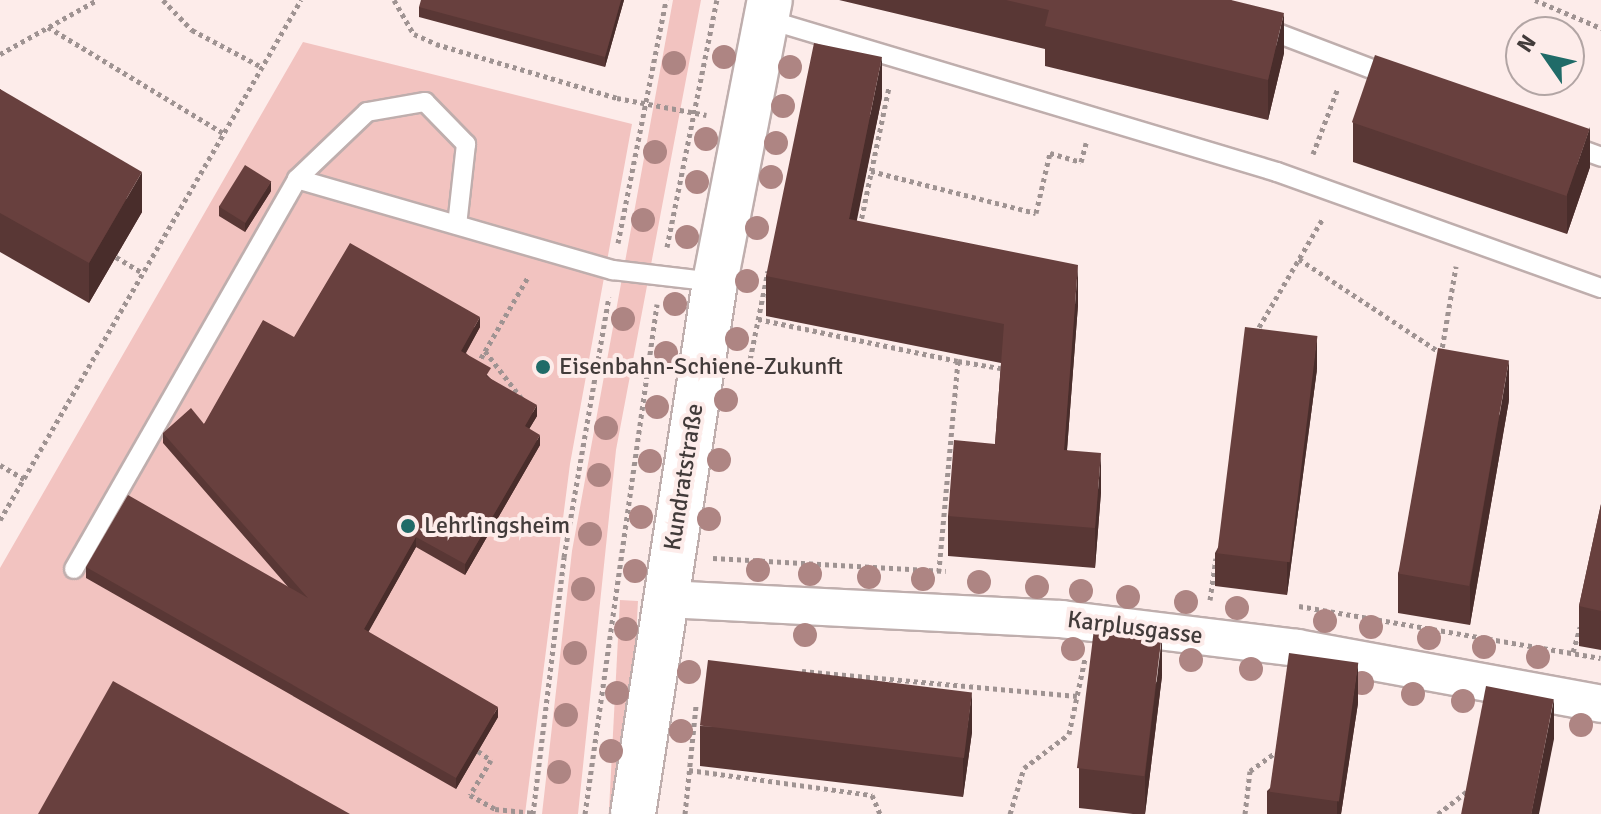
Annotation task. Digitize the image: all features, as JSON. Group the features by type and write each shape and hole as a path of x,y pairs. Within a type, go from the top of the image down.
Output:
{"street":[{"name":"Kundratstraße","path":"633,814 713,295 743,122 768,9"},
{"name":"Karplusgasse","path":"664,599 1094,623 1388,664 1601,704"}],"lane":[{"path":"768,9 895,57 1303,181 1601,288"},
{"path":"1247,22 1407,83"},
{"path":"74,569 297,179 367,112 425,102 466,144 457,225"},
{"path":"1539,133 1601,157"},
{"path":"297,179 613,270 662,275 713,295"}],"path":[{"path":"0,54 97,0"},
{"path":"163,0 192,30 262,67"},
{"path":"0,520 301,0"},
{"path":"394,0 414,34 436,44 644,103 743,122"},
{"path":"478,751 491,760 470,795 495,809 533,814 564,557 613,270 666,0"},
{"path":"585,814 662,275 692,112 717,0"},
{"path":"1535,0 1601,28"},
{"path":"48,27 223,133"},
{"path":"857,240 895,57"},
{"path":"1303,181 1348,60"},
{"path":"871,171 1036,213 1050,153 1081,162 1093,117"},
{"path":"1250,343 1338,193"},
{"path":"1439,369 1461,236"},
{"path":"116,257 143,273"},
{"path":"744,393 770,259"},
{"path":"1299,259 1441,353"},
{"path":"475,369 535,265"},
{"path":"713,295 758,319 1000,368"},
{"path":"485,351 528,401 523,408"},
{"path":"936,612 958,361"},
{"path":"0,465 24,479"},
{"path":"707,601 716,543"},
{"path":"1206,637 1217,550"},
{"path":"1561,696 1584,613"},
{"path":"1388,664 1396,617"},
{"path":"1010,814 1024,768 1069,734 1094,623"},
{"path":"795,671 1077,696"},
{"path":"1245,814 1250,771 1276,752 1278,739"},
{"path":"689,770 872,795 880,814"},
{"path":"1438,814 1467,792 1470,778"}],"shaded area":[{"path":"673,0 701,0 616,450 578,814 542,814 572,551"},
{"path":"303,42 632,124 570,464 525,814 0,814 0,568"},
{"path":"620,600 638,601 627,814 609,814"}],"building":[{"path":"421,0 621,0 605,57 419,7"},
{"path":"1006,0 1231,0 1284,13 1268,80 1045,26 1049,10"},
{"path":"814,43 882,57 849,219 1078,265 1064,450 1101,453 1095,528 948,516 954,440 995,444 1004,324 766,276"},
{"path":"1375,55 1590,129 1567,196 1352,122"},
{"path":"0,89 142,172 89,263 0,213"},
{"path":"245,165 271,181 245,223 219,207"},
{"name":"Lehrlingsheim","path":"350,243 480,317 461,351 491,368 486,376 537,405 525,426 540,435 465,564 416,537 364,629 498,707 456,778 86,567 128,495 308,598 163,433 191,408 204,424 263,320 294,337"},
{"path":"1245,327 1317,336 1290,562 1217,553"},
{"path":"1438,348 1509,361 1469,586 1398,574"},
{"path":"1601,504 1601,611 1579,606"},
{"path":"1094,629 1161,637 1144,776 1077,768"},
{"path":"1289,653 1358,663 1339,801 1270,792"},
{"path":"708,660 972,692 964,758 700,726"},
{"path":"113,681 350,814 38,814"},
{"path":"1486,686 1554,699 1531,814 1461,814"}],"place":[{"name":"Eisenbahn-Schiene-Zukunft","path":"543,367"},
{"name":"Lehrlingsheim","path":"408,526"}]}
